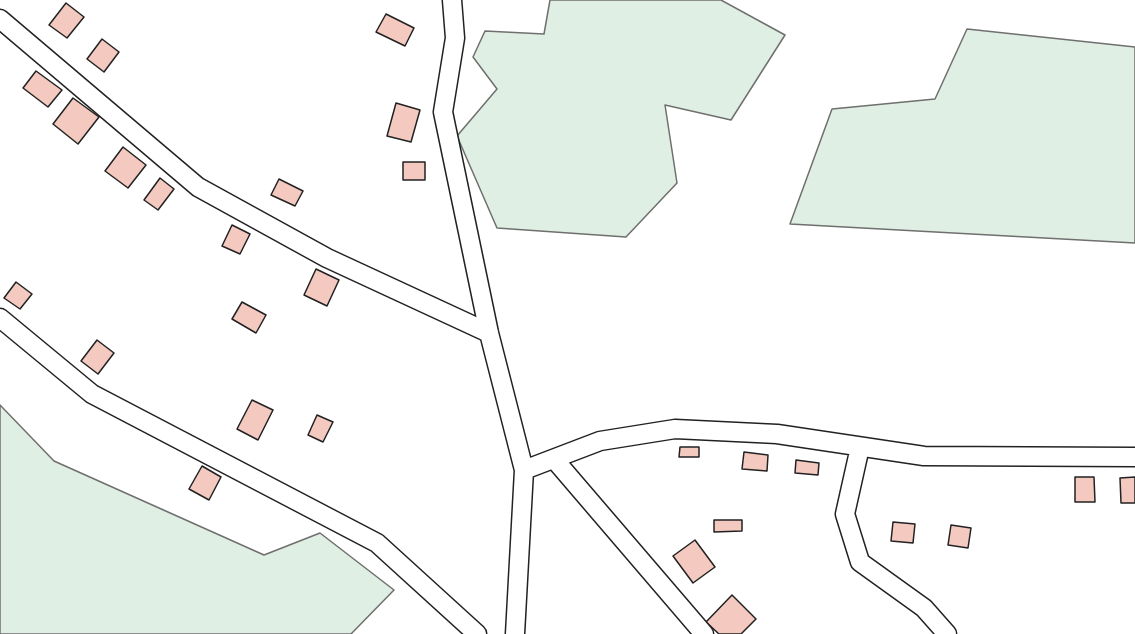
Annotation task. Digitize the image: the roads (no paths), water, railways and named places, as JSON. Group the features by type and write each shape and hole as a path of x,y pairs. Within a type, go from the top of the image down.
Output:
{"street":[{"path":"452,0 455,38 443,112 489,333 524,470 514,634"},
{"path":"0,19 198,187 327,258 489,333"},
{"path":"0,318 92,394 377,543 477,634"},
{"path":"524,470 600,441 675,429 777,434 924,456 1135,457"},
{"path":"860,447 845,514 860,562 924,608 947,634"},
{"path":"554,459 704,634"}]}
